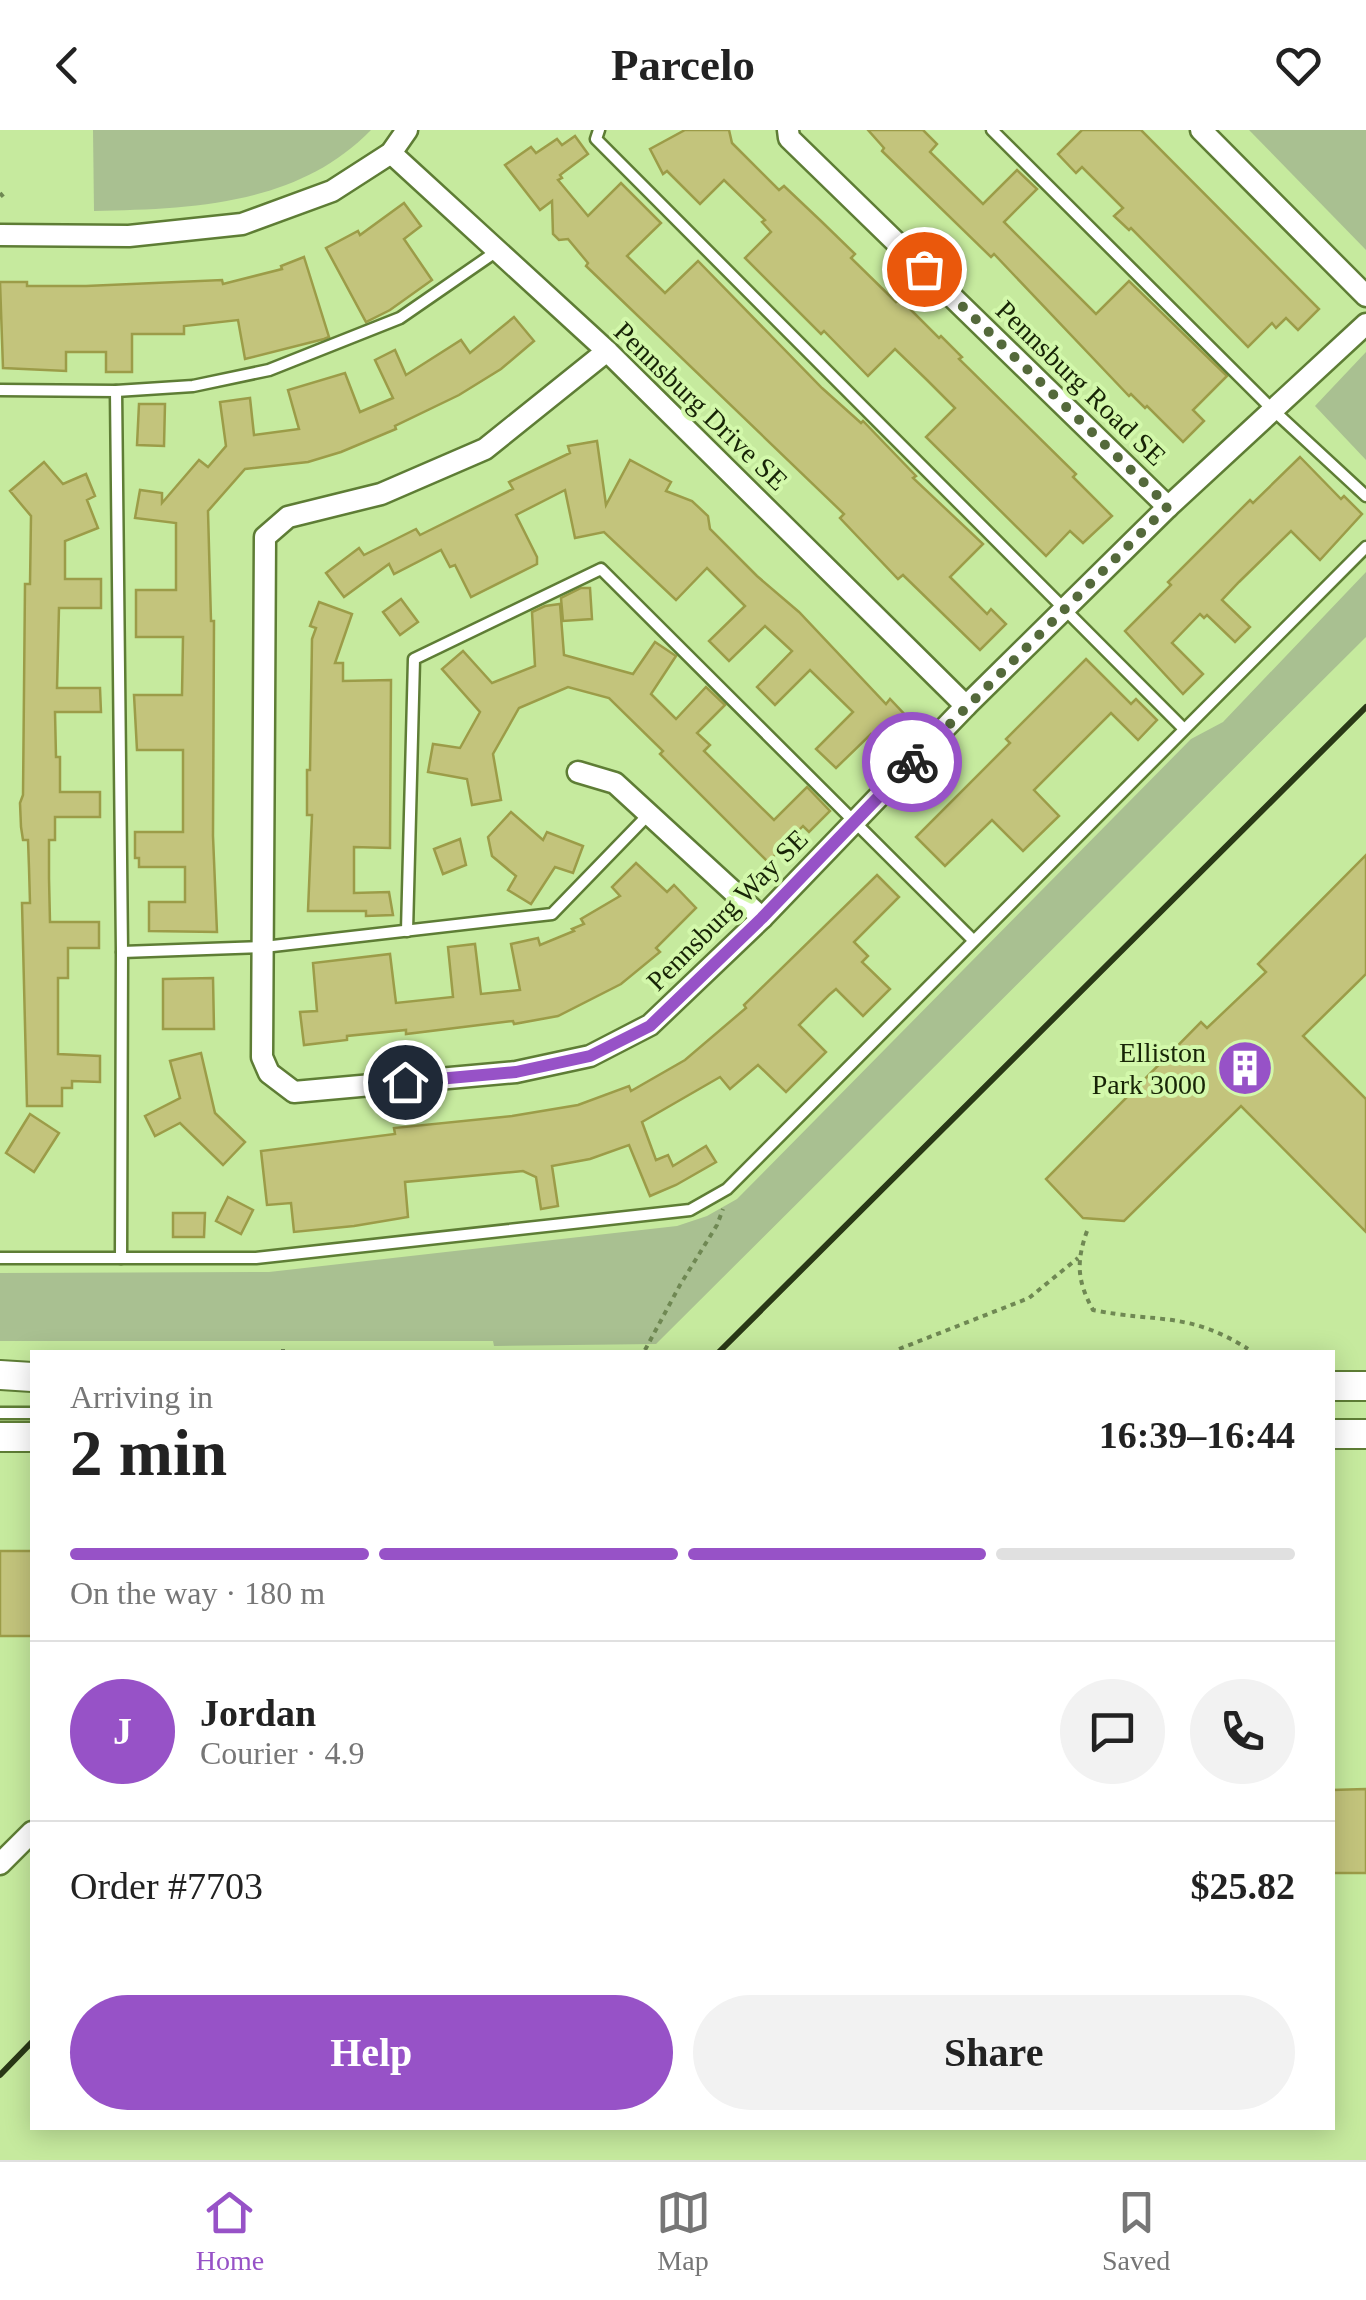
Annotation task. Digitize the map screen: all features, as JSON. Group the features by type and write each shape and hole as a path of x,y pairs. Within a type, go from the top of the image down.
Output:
{"main road":[{"path":"0,1376 30,1376"},
{"path":"1335,1386 1366,1386"},
{"path":"1335,1434 1366,1434"},
{"path":"0,1437 30,1436"}],"street":[{"path":"0,235 130,236 242,224 332,190 391,154 407,130"},
{"name":"Pennsburg Road SE","path":"788,130 788,138 1168,506"},
{"path":"1201,130 1366,296"},
{"name":"Pennsburg Drive SE","path":"391,154 607,351 966,706"},
{"name":"Pennsburg Way SE","path":"607,351 485,449 381,494 288,517 265,536 262,1057 269,1073 294,1092 516,1072 590,1056 650,1026 762,918 966,706 1168,506 1366,324"},
{"path":"578,772 615,783 762,918"},
{"path":"0,1864 30,1834"}],"lane":[{"path":"599,130 596,140 1184,729"},
{"path":"992,130 1272,410 1366,496"},
{"path":"0,390 116,391 193,386 269,370 400,318 497,251"},
{"path":"116,391 121,1258"},
{"path":"0,1258 256,1258 690,1210 727,1190 1366,547"},
{"path":"407,931 414,658 601,569 973,940"},
{"path":"122,952 264,947 552,914 648,816"},
{"path":"0,1413 30,1413"}],"path":[{"path":"0,192 6,200"},
{"path":"646,1350 680,1284 717,1226 727,1190"},
{"path":"1088,1231 1078,1258 1082,1289 1093,1310 1191,1321 1224,1333 1248,1348"},
{"path":"899,1348 1029,1298 1078,1258"}],"green space":[{"path":"93,130 371,130 342,155 277,188 206,204 94,211"},
{"path":"1249,130 1366,130 1366,250"},
{"path":"1366,352 1366,460 1315,406"},
{"path":"1366,572 1366,637 656,1344 0,1341 0,1273 269,1272 677,1226 707,1216 737,1199 1191,739 1223,722"}],"building":[{"path":"685,130 729,130 732,143 779,190 784,186 822,222 855,254 851,258 896,302 900,299 941,336 1112,516 1083,543 1070,531 1046,556 926,437 955,408 927,380 895,349 868,376 745,258 771,232 762,222 765,220 724,180 700,204 667,171 663,174 650,149"},
{"path":"868,130 923,130 937,144 930,152 983,204 1017,170 1037,189 1004,222 1096,314 1129,281 1227,376 1193,410 1204,421 1183,442 1147,406 1129,396 994,254 991,257 882,151 884,148"},
{"path":"1082,130 1141,130 1319,309 1298,330 1286,318 1276,328 1272,323 1248,347 1131,228 1114,216 1123,208 1082,167 1076,173 1058,154"},
{"path":"575,136 588,154 558,180 588,216 621,183 661,223 627,256 665,293 698,261 983,544 950,577 987,614 991,609 1006,624 980,650 903,575 898,579 840,518 844,514 586,266 588,263 568,239 559,240 553,234 552,201 540,210 505,165 531,147 536,153 557,139 562,145"},
{"path":"404,203 421,226 404,239 432,280 366,322 326,248 358,231 360,235"},
{"path":"304,257 329,337 324,339 245,359 238,320 184,326 184,334 132,334 132,372 106,372 106,352 66,352 66,371 3,368 0,282 86,286 222,280 223,284 282,269 281,266"},
{"path":"514,317 534,341 501,369 459,395 395,426 396,429 341,452 308,462 245,469 208,511 214,621 213,836 217,932 149,931 149,902 185,902 185,867 139,867 135,832 183,832 183,750 137,750 134,695 182,695 183,637 136,637 136,590 176,590 176,523 135,518 140,490 162,493 162,503 199,460 208,467 226,446 220,402 250,398 254,435 299,429 288,390 345,373 360,412 393,398 375,360 395,350 406,375 461,340 470,353"},
{"path":"139,404 165,404 164,446 137,445"},
{"path":"597,441 606,505 630,460 671,482 666,491 692,501 708,516 710,529 799,612 886,704 890,699 909,719 906,725 883,746 871,734 836,768 816,749 853,712 810,670 775,705 757,687 792,651 765,626 729,661 709,641 745,606 707,568 676,600 604,532 575,538 565,490 516,515 537,564 471,597 455,565 450,567 441,550 394,574 389,564 344,597 326,573 359,548 364,555 416,529 420,535 513,489 509,482 570,453 568,446"},
{"path":"1300,457 1341,499 1344,496 1362,514 1320,560 1291,531 1239,582 1222,600 1250,627 1235,642 1207,615 1204,618 1200,614 1172,643 1203,674 1183,694 1125,631 1250,500 1253,503"},
{"path":"44,462 63,484 86,474 95,496 87,500 98,528 65,541 65,579 101,579 101,608 59,608 57,688 100,688 101,712 55,712 60,792 100,792 100,817 55,817 55,840 49,840 50,922 99,922 99,948 68,948 68,978 58,978 58,1054 100,1056 100,1082 72,1081 72,1088 62,1088 62,1106 27,1106 22,903 30,903 28,840 23,840 20,803 25,584 30,584 31,516 10,491"},
{"path":"590,588 592,619 563,621 561,598"},
{"path":"401,599 418,622 400,635 383,612"},
{"path":"319,602 352,614 335,663 343,663 343,681 391,680 390,848 354,847 354,893 389,892 393,915 308,911 312,815 307,815 307,770 312,639 316,628 310,626"},
{"path":"560,604 564,655 633,674 655,642 676,656 651,694 676,719 706,687 725,705 697,733 710,745 704,751 774,820 807,787 830,811 809,832 803,826 768,862 609,698 568,687 519,708 493,754 501,800 472,805 467,779 428,772 433,744 460,748 480,712 442,669 463,651 492,683 535,666 532,612"},
{"path":"1086,659 1131,704 1136,699 1157,720 1138,740 1111,713 1034,790 1059,816 1023,851 992,820 945,866 916,837 1010,743 1006,739"},
{"path":"511,812 543,840 547,832 583,846 573,873 555,867 531,904 508,890 516,876 492,856 488,837"},
{"path":"460,839 466,865 443,874 434,849"},
{"name":"Elliston Park 3000","path":"1366,855 1366,974 1303,1036 1366,1099 1366,1232 1241,1106 1124,1221 1083,1218 1046,1179 1201,1022 1207,1028 1266,972 1258,964"},
{"path":"636,863 667,892 674,885 696,908 656,948 660,952 621,984 558,1016 514,1024 513,1021 406,1034 406,1030 347,1036 347,1040 304,1045 300,1012 317,1011 313,963 390,954 396,1003 453,997 448,947 475,944 481,994 520,990 511,944 538,938 540,945 574,931 584,924 581,919 620,896 612,887"},
{"path":"877,875 899,897 854,942 868,956 862,962 890,989 863,1016 836,989 829,995 799,1025 826,1052 786,1092 758,1065 730,1089 720,1077 642,1122 656,1160 668,1155 673,1166 706,1146 716,1162 676,1185 650,1196 629,1145 590,1159 552,1166 558,1206 541,1209 536,1177 523,1171 405,1182 408,1217 354,1226 294,1232 291,1203 267,1205 261,1151 395,1134 394,1128 512,1116 578,1105 629,1086 631,1091 685,1060 746,1008 744,1005"},
{"path":"213,978 214,1029 163,1029 163,979"},
{"path":"201,1053 215,1113 245,1142 223,1165 180,1123 155,1136 145,1116 180,1098 170,1061"},
{"path":"30,1114 59,1133 34,1172 6,1153"},
{"path":"228,1197 253,1210 241,1234 216,1221"},
{"path":"173,1213 205,1213 204,1237 173,1237"},
{"path":"0,1551 30,1551 30,1636 0,1636"},
{"path":"1366,1789 1366,1873 1335,1873 1335,1790"}],"railway":[{"path":"721,1350 1366,707"},
{"path":"0,2075 30,2044"}],"way so far":[{"path":"912,762 1168,506 924,269"}],"place":[{"name":"Elliston Park 3000","path":"1245,1068"}],"route":[{"path":"405,1082 516,1072 590,1056 650,1026 762,918 912,762"}]}
